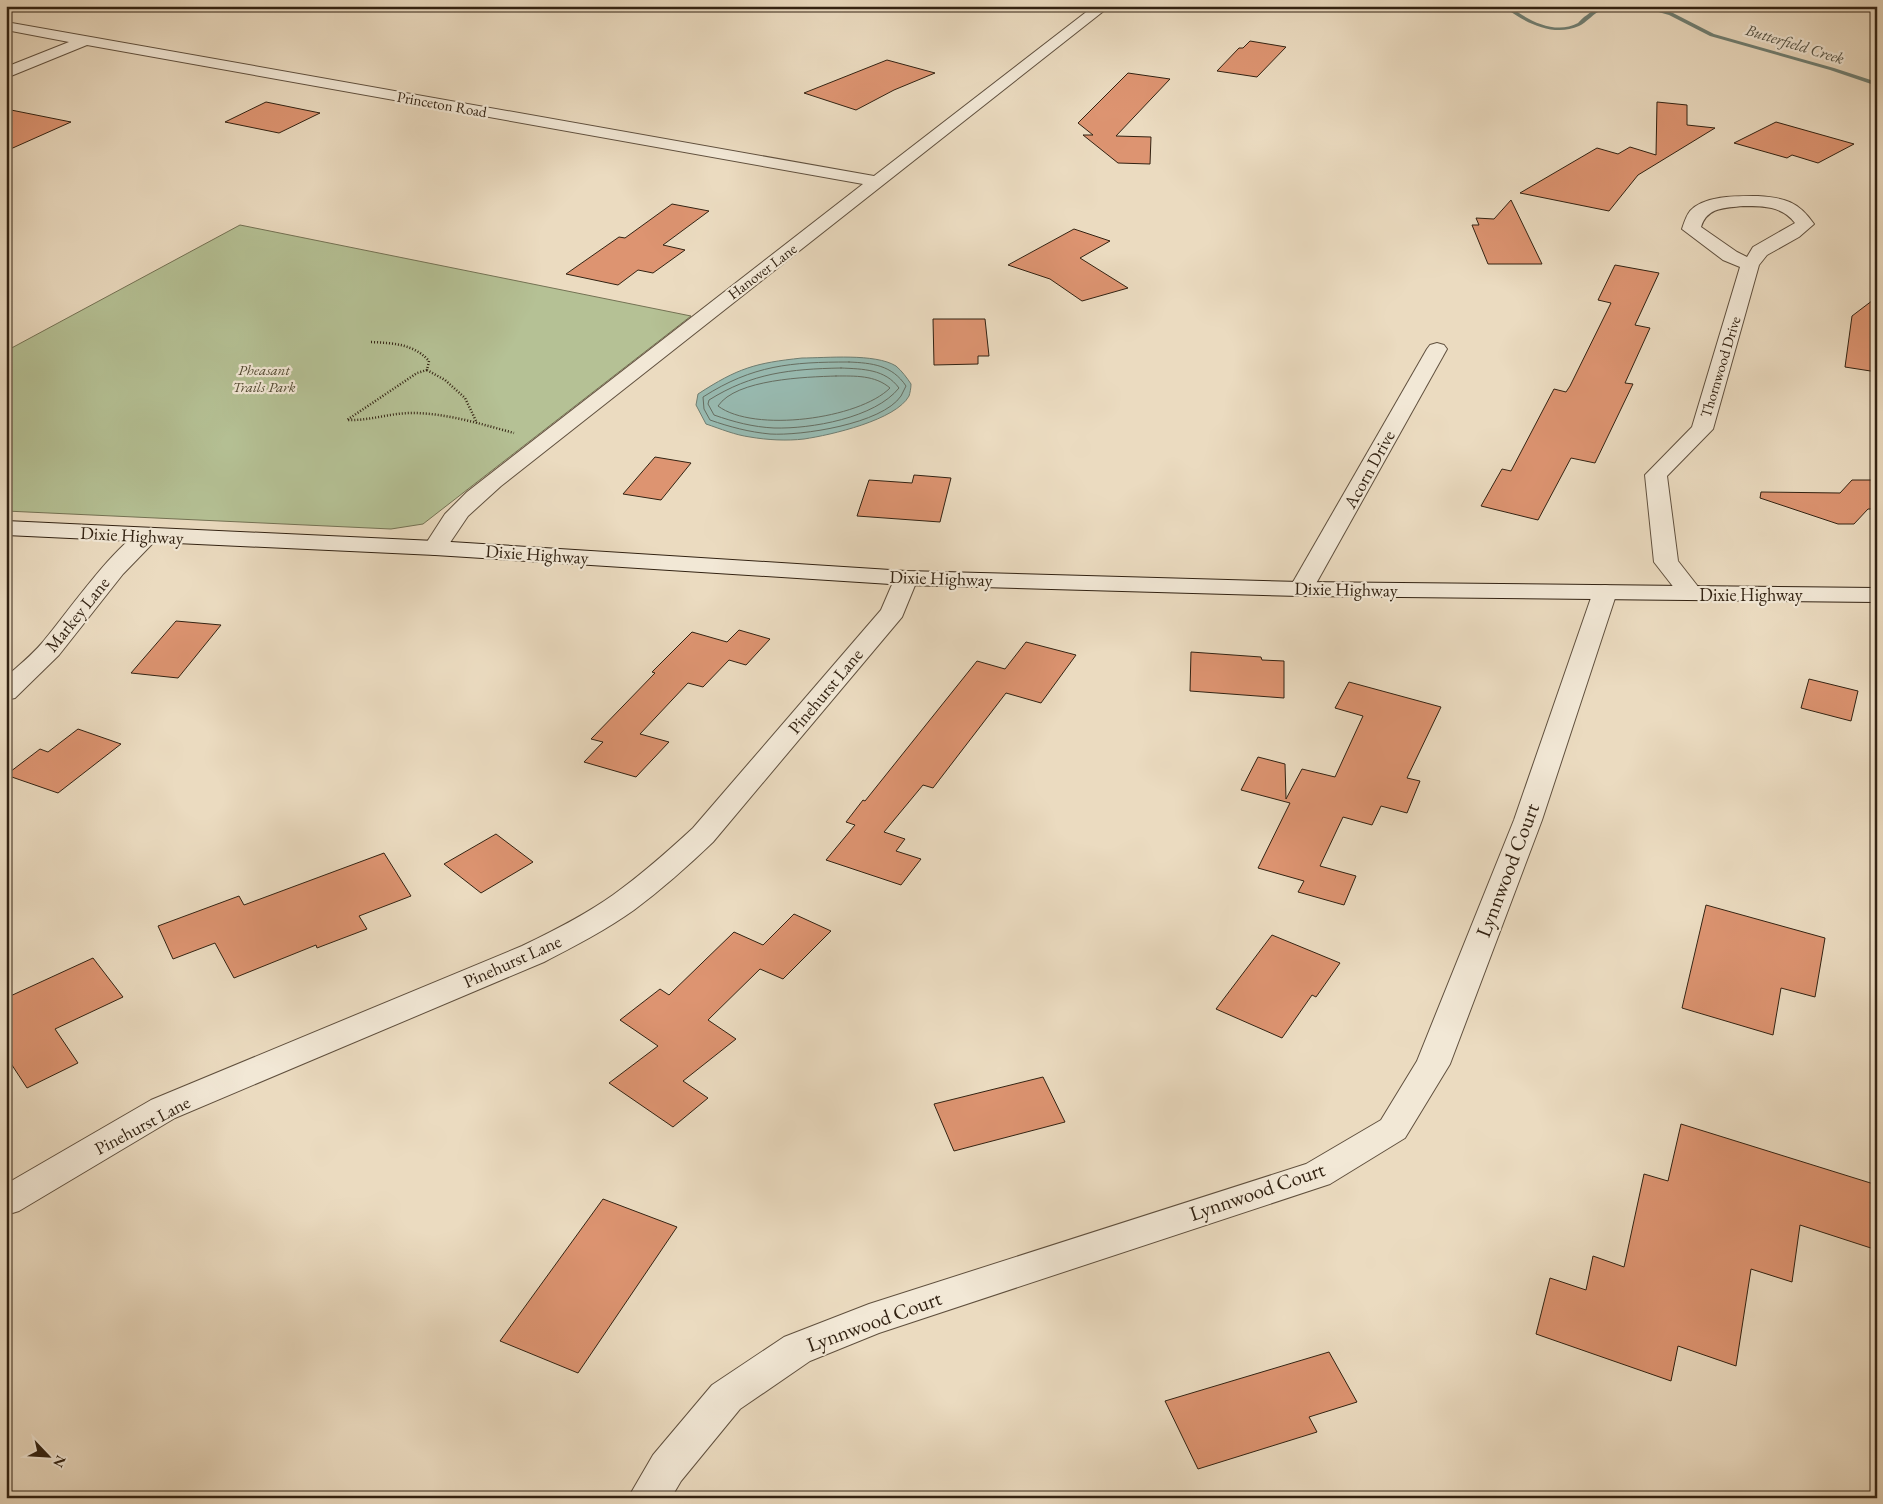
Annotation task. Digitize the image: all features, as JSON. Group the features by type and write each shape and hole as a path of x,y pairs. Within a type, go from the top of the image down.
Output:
{"street":[{"name":"Hanover Lane","path":"435,548 445,529 464,505 543,441 1102,6"},
{"name":"Princeton Road","path":"6,26 878,182"},
{"path":"6,73 86,40"},
{"name":"Thornwood Drive","path":"1691,594 1666,562 1656,475 1702,429 1750,264 1760,251 1793,233 1805,224 1791,208 1778,204 1742,201 1714,204 1698,214 1691,229 1730,256 1750,264"},
{"name":"Acorn Drive","path":"1301,589 1436,349"},
{"name":"Dixie Highway","path":"6,528 435,548 906,578 1301,589 1877,595"},
{"name":"Markey Lane","path":"6,692 50,650 114,569 147,536"},
{"name":"Pinehurst Lane","path":"6,1201 163,1109 532,954 623,903 671,865 702,835 893,612 906,578"},
{"name":"Lynnwood Court","path":"648,1498 667,1468 726,1397 797,1349 869,1320 1318,1174 1393,1129 1433,1064 1528,820 1605,592"}],"path":[{"path":"371,342 396,344 416,350 429,360 427,370"},
{"path":"477,424 465,398 445,380 427,370 417,373 347,420 361,422 410,413 477,424 543,441"}],"green space":[{"name":"Pheasant Trails Park","path":"240,225 691,316 423,524 391,529 6,511 6,351"}],"water":[{"path":"850,357 887,362 896,366 911,384 909,396 902,405 877,419 846,430 804,439 757,438 733,433 706,424 696,405 698,394 747,368 802,358"}],"building":[{"path":"1250,41 1286,47 1257,77 1217,71 1239,48 1243,48"},
{"path":"887,60 935,73 894,90 856,110 804,93"},
{"path":"1128,73 1170,79 1116,136 1151,137 1150,164 1118,163 1083,135 1093,135 1078,123"},
{"path":"266,102 320,113 279,133 225,122"},
{"path":"1657,102 1687,105 1687,125 1715,128 1638,175 1609,211 1520,193 1597,148 1618,154 1630,147 1656,155"},
{"path":"6,109 71,122 6,151"},
{"path":"1776,122 1854,144 1818,163 1792,155 1787,158 1734,143"},
{"path":"1511,200 1542,264 1488,264 1472,225 1479,225 1476,218 1494,219"},
{"path":"672,204 709,211 663,245 685,250 653,273 638,270 618,285 566,274 619,237 625,238"},
{"path":"1074,229 1110,241 1080,258 1128,288 1082,301 1050,279 1008,265"},
{"path":"1615,265 1659,273 1635,325 1650,328 1625,383 1633,384 1595,463 1571,458 1538,520 1481,506 1502,469 1511,471 1554,389 1566,392 1570,386 1611,303 1598,300"},
{"path":"1877,297 1877,372 1845,367 1852,316"},
{"path":"933,319 985,319 989,356 978,356 978,364 934,365"},
{"path":"655,457 691,463 661,500 623,494"},
{"path":"914,475 951,478 940,522 857,516 869,480 912,483"},
{"path":"1852,480 1877,480 1877,509 1868,509 1854,524 1838,524 1760,498 1761,492 1840,493"},
{"path":"176,621 221,625 178,678 131,673"},
{"path":"739,630 770,639 746,665 729,660 703,687 688,683 640,734 669,742 636,777 584,762 603,742 591,739 655,673 652,672 692,632 727,642"},
{"path":"1026,642 1076,655 1041,703 1006,693 933,788 923,785 884,832 905,839 896,851 921,859 901,885 826,860 855,825 846,822 977,661 1005,669"},
{"path":"1191,652 1261,657 1262,660 1284,661 1284,698 1190,691"},
{"path":"1809,679 1858,691 1851,721 1801,708"},
{"path":"1349,682 1441,707 1407,778 1420,781 1407,813 1381,806 1372,825 1343,817 1320,866 1356,876 1344,905 1298,892 1304,881 1258,868 1290,803 1241,790 1258,757 1285,764 1286,799 1302,769 1335,777 1363,716 1335,708"},
{"path":"78,729 121,744 58,793 6,775 40,749 48,752"},
{"path":"496,834 533,862 481,893 444,864"},
{"path":"384,853 411,896 359,916 367,929 317,948 316,945 234,978 215,943 173,959 158,926 239,896 244,905"},
{"path":"1706,905 1825,938 1815,997 1781,988 1773,1035 1682,1008"},
{"path":"794,914 831,931 783,979 760,969 708,1020 736,1039 683,1081 708,1098 673,1127 609,1083 658,1046 620,1020 660,989 669,995 734,932 763,945"},
{"path":"1272,935 1340,963 1316,997 1312,995 1282,1038 1216,1009"},
{"path":"93,958 123,997 55,1029 78,1063 27,1088 6,1056 6,998"},
{"path":"1043,1077 1065,1122 954,1151 934,1104"},
{"path":"1681,1124 1877,1185 1877,1250 1800,1225 1792,1282 1751,1269 1736,1366 1678,1346 1671,1381 1536,1334 1550,1278 1586,1290 1593,1256 1624,1267 1644,1174 1668,1181"},
{"path":"603,1199 677,1227 578,1373 500,1341"},
{"path":"1329,1352 1357,1402 1309,1417 1317,1432 1198,1469 1165,1401"}],"waterway":[{"name":"Butterfield Creek","path":"1510,6 1509,8 1516,13 1542,26 1562,29 1579,24 1588,16 1603,8 1614,6"},
{"name":"Butterfield Creek","path":"1619,6 1656,9 1671,14 1712,35 1832,69 1877,84"}]}
